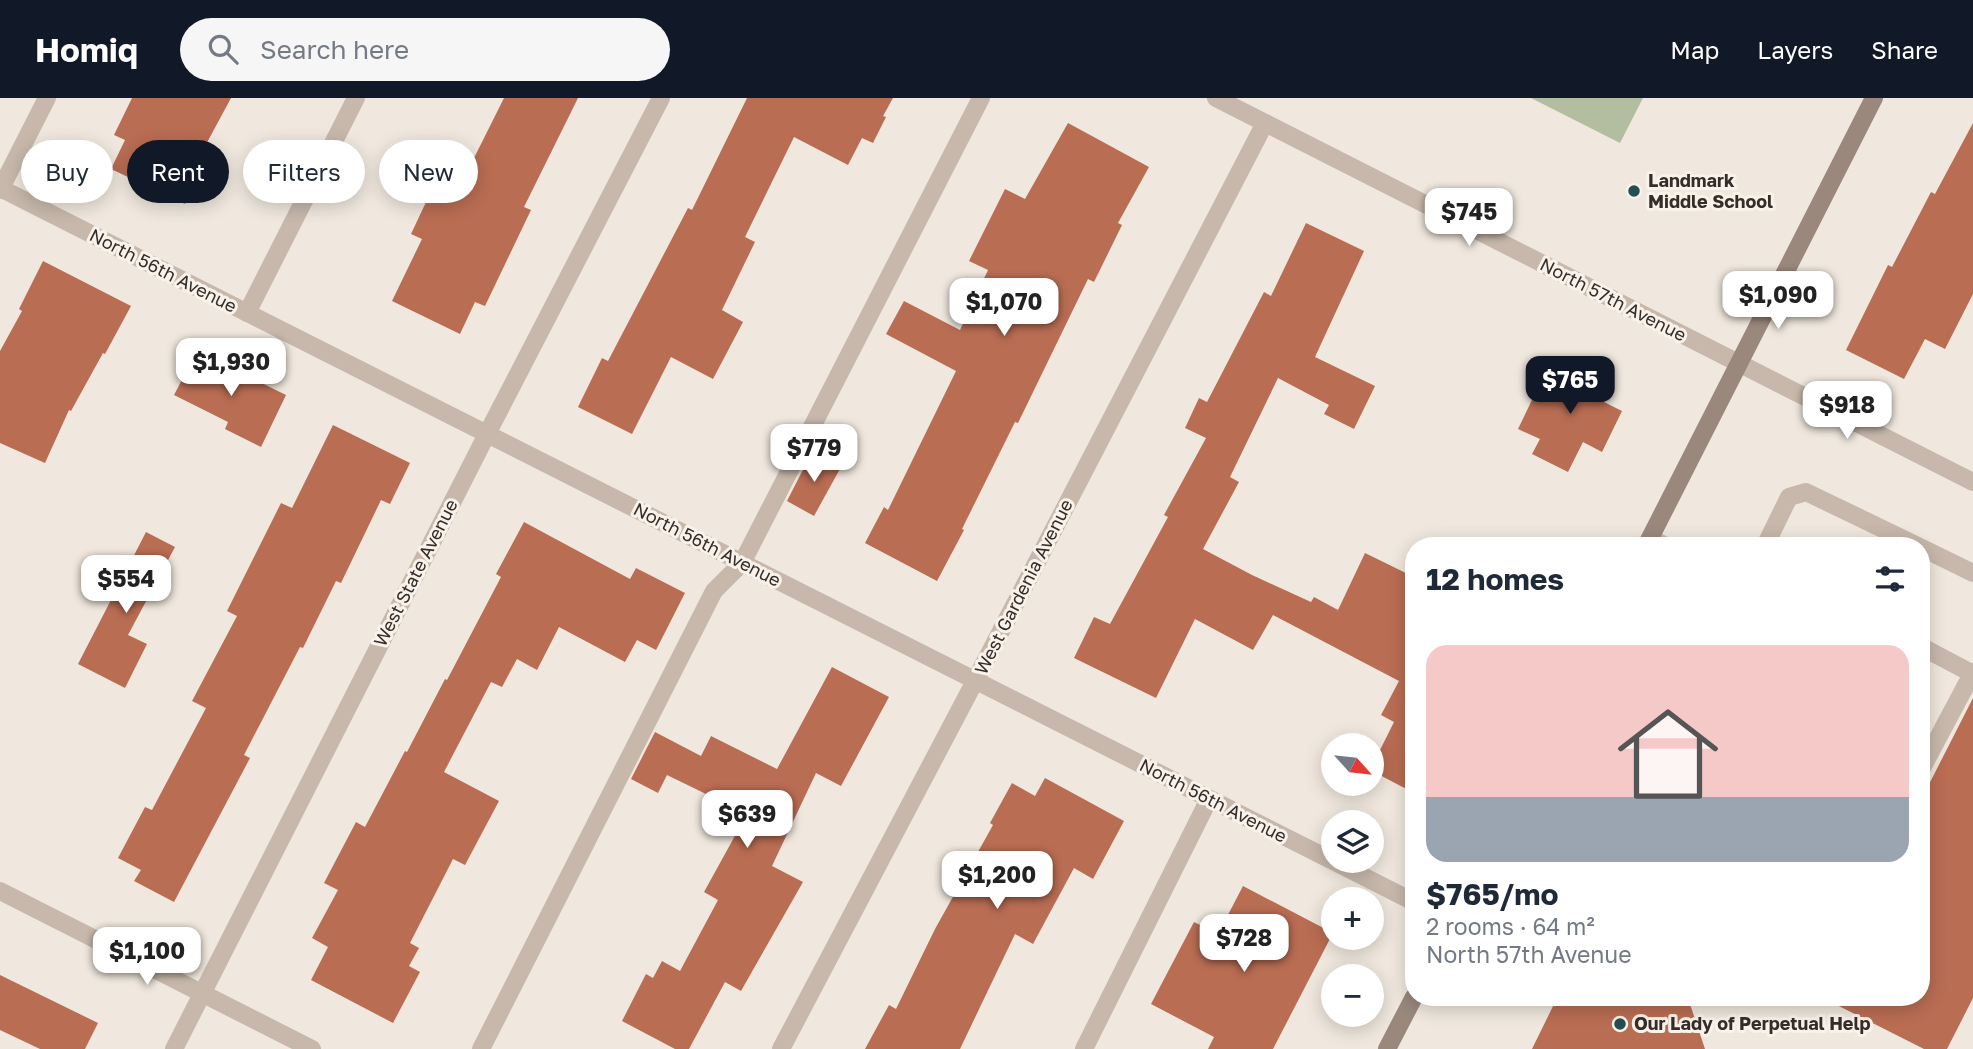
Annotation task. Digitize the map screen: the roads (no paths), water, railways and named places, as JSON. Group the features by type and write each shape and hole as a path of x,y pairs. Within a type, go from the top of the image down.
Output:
{"street":[{"path":"0,189 47,98"},
{"path":"247,313 356,98"},
{"name":"West State Avenue","path":"174,1049 661,98"},
{"path":"481,1049 714,591 741,563 981,98"},
{"name":"North 57th Avenue","path":"1216,98 1973,482"},
{"path":"1657,537 1739,364 1874,98"},
{"name":"West Gardenia Avenue","path":"781,1049 1265,123"},
{"name":"North 56th Avenue","path":"0,189 1405,897"},
{"path":"1769,537 1788,497 1806,492 1899,537"},
{"path":"1930,552 1973,573"},
{"path":"1930,651 1973,673 1930,753"},
{"path":"1084,1049 1209,799"},
{"path":"0,891 312,1049"},
{"path":"1387,1049 1409,1006"}],"place":[{"name":"Landmark Middle School","path":"1634,191"},
{"name":"Our Lady of Perpetual Help","path":"1620,1024"}]}
